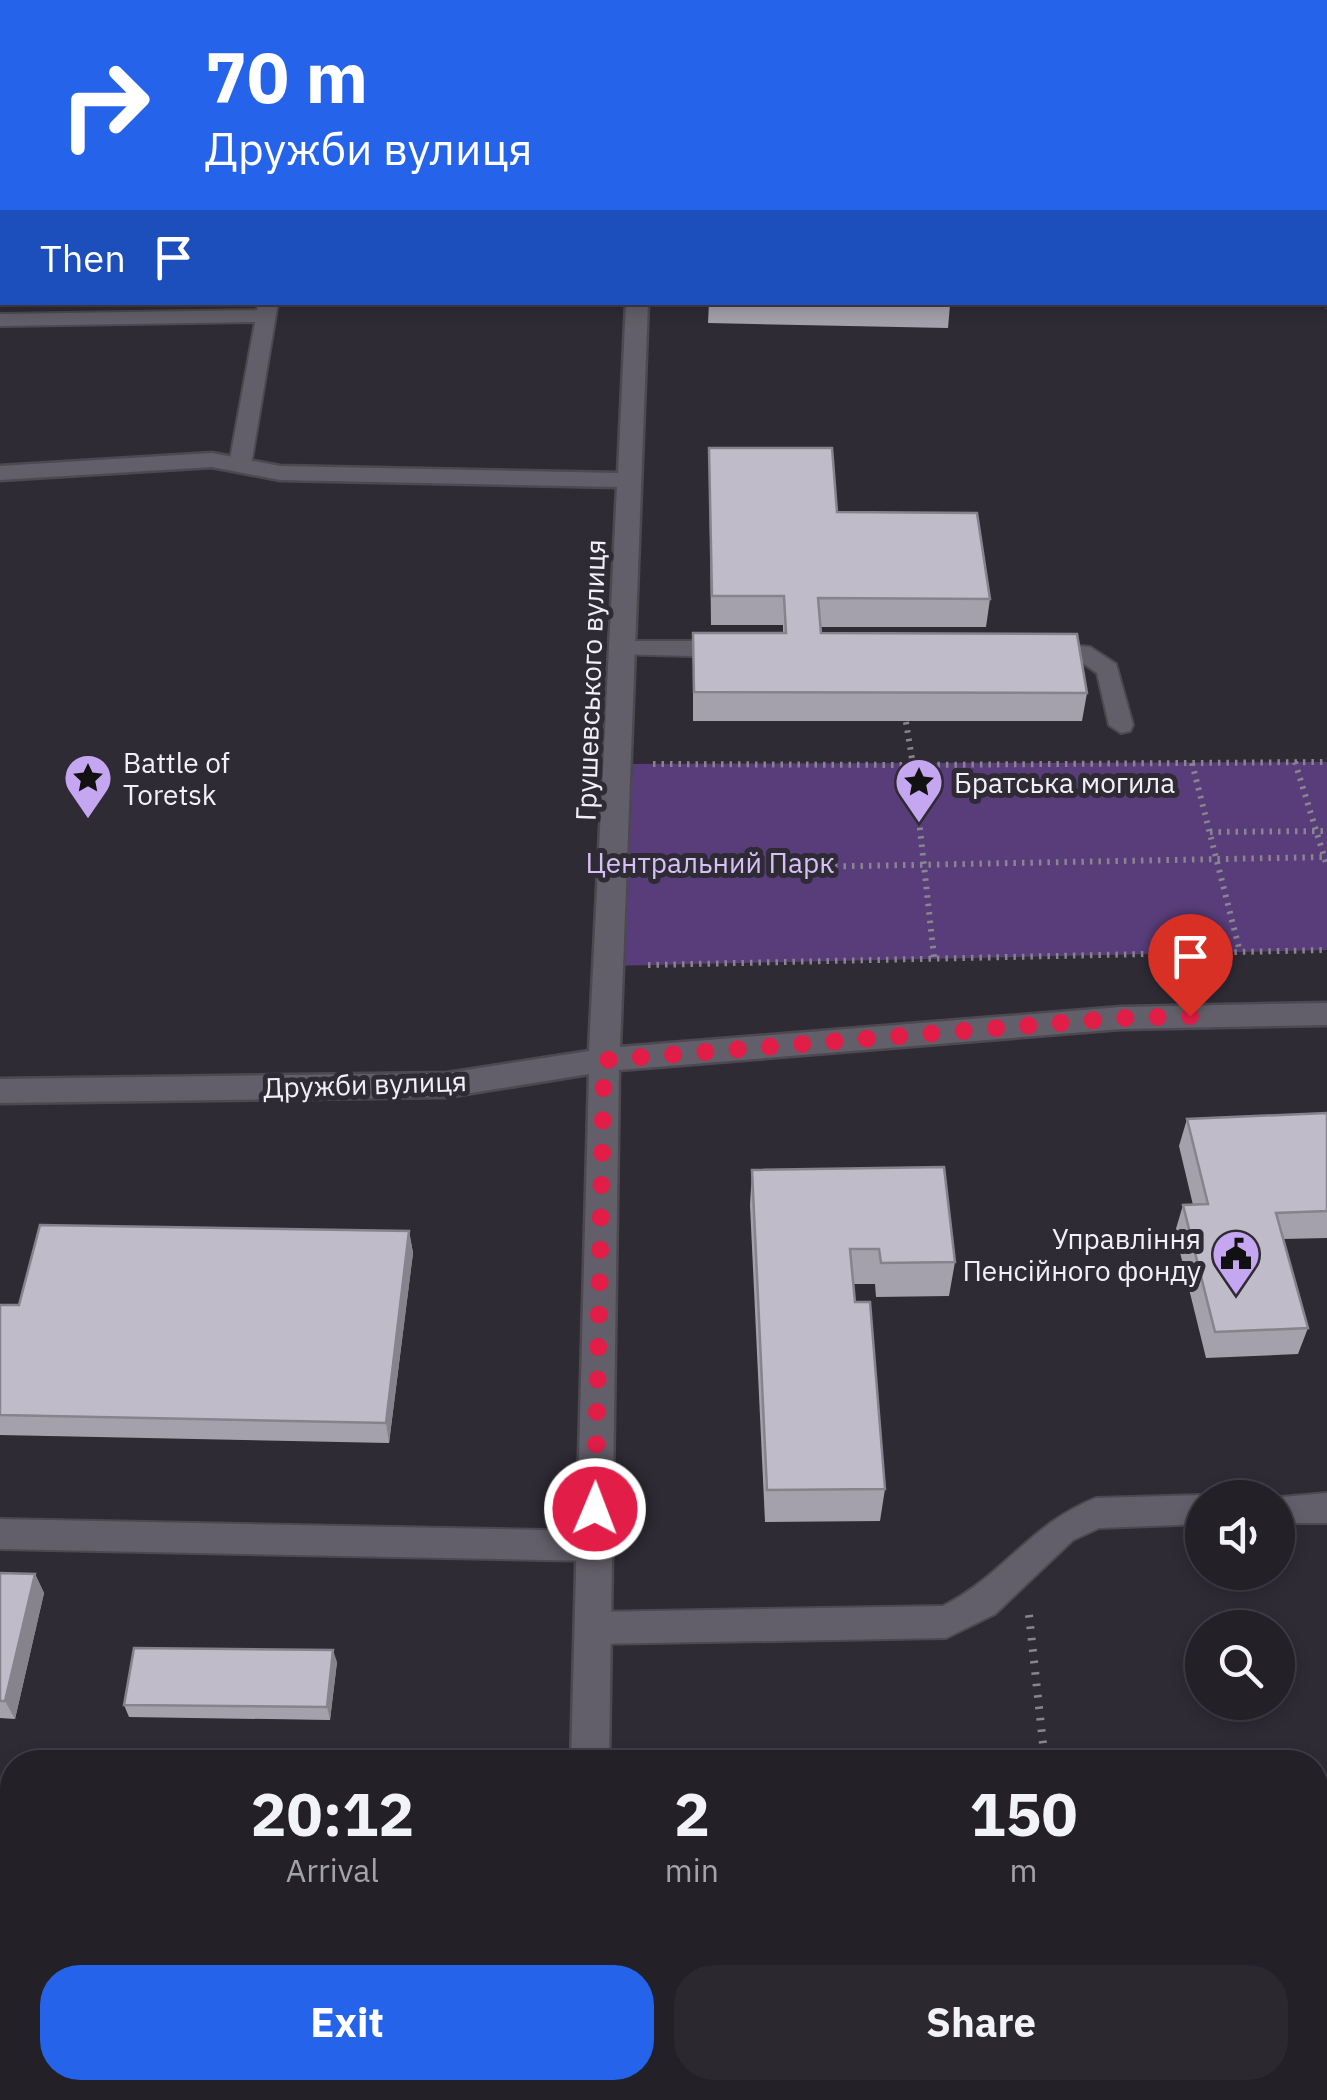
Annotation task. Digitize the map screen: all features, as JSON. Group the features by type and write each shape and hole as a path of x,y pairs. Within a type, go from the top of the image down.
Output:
{"street":[{"name":"Грушевського вулиця","path":"590,1750 604,1060 637,305"},
{"path":"0,473 212,460 280,472 629,480"},
{"name":"Дружби вулиця","path":"0,1091 447,1085 604,1060 1121,1018 1327,1014"}],"lane":[{"path":"0,320 267,309 240,466"},
{"path":"622,649 762,650"},
{"path":"1022,651 1082,652 1108,669 1121,724"},
{"path":"1295,1509 1327,1508"},
{"path":"593,1628 946,1622 983,1603 1061,1530 1096,1513 1185,1510"},
{"path":"0,1534 594,1546"}],"path":[{"path":"906,722 934,958"},
{"path":"1295,762 1327,866"},
{"path":"616,764 1327,762"},
{"path":"1192,763 1240,952"},
{"path":"1210,832 1327,830"},
{"path":"612,870 1326,858"},
{"path":"608,966 1327,950"},
{"path":"1028,1612 1044,1750"}],"green space":[{"name":"Центральний Парк","path":"1327,762 1327,950 608,966 617,764"}],"building":[{"path":"709,448 832,448 837,512 977,513 990,599 818,598 821,633 1077,634 1087,693 694,692 693,633 786,633 784,596 712,596"},
{"name":"Управління Пенсійного фонду","path":"1327,1113 1327,1211 1276,1213 1308,1328 1215,1332 1183,1205 1208,1204 1187,1119"},
{"path":"944,1167 955,1262 881,1263 879,1249 850,1249 855,1302 870,1302 885,1489 767,1490 752,1170"},
{"path":"40,1225 409,1231 386,1423 0,1415 0,1305 19,1305"},
{"path":"0,1573 35,1574 5,1701 0,1701"},
{"path":"134,1648 333,1650 327,1707 124,1705"}],"place":[{"name":"Battle of Toretsk","path":"88,820"},
{"name":"Братська мoгила","path":"919,824"},
{"name":"Управління Пенсійного фонду","path":"1236,1296"}],"route":[{"path":"595,1509 604,1060 1121,1018 1190,1016"}]}
